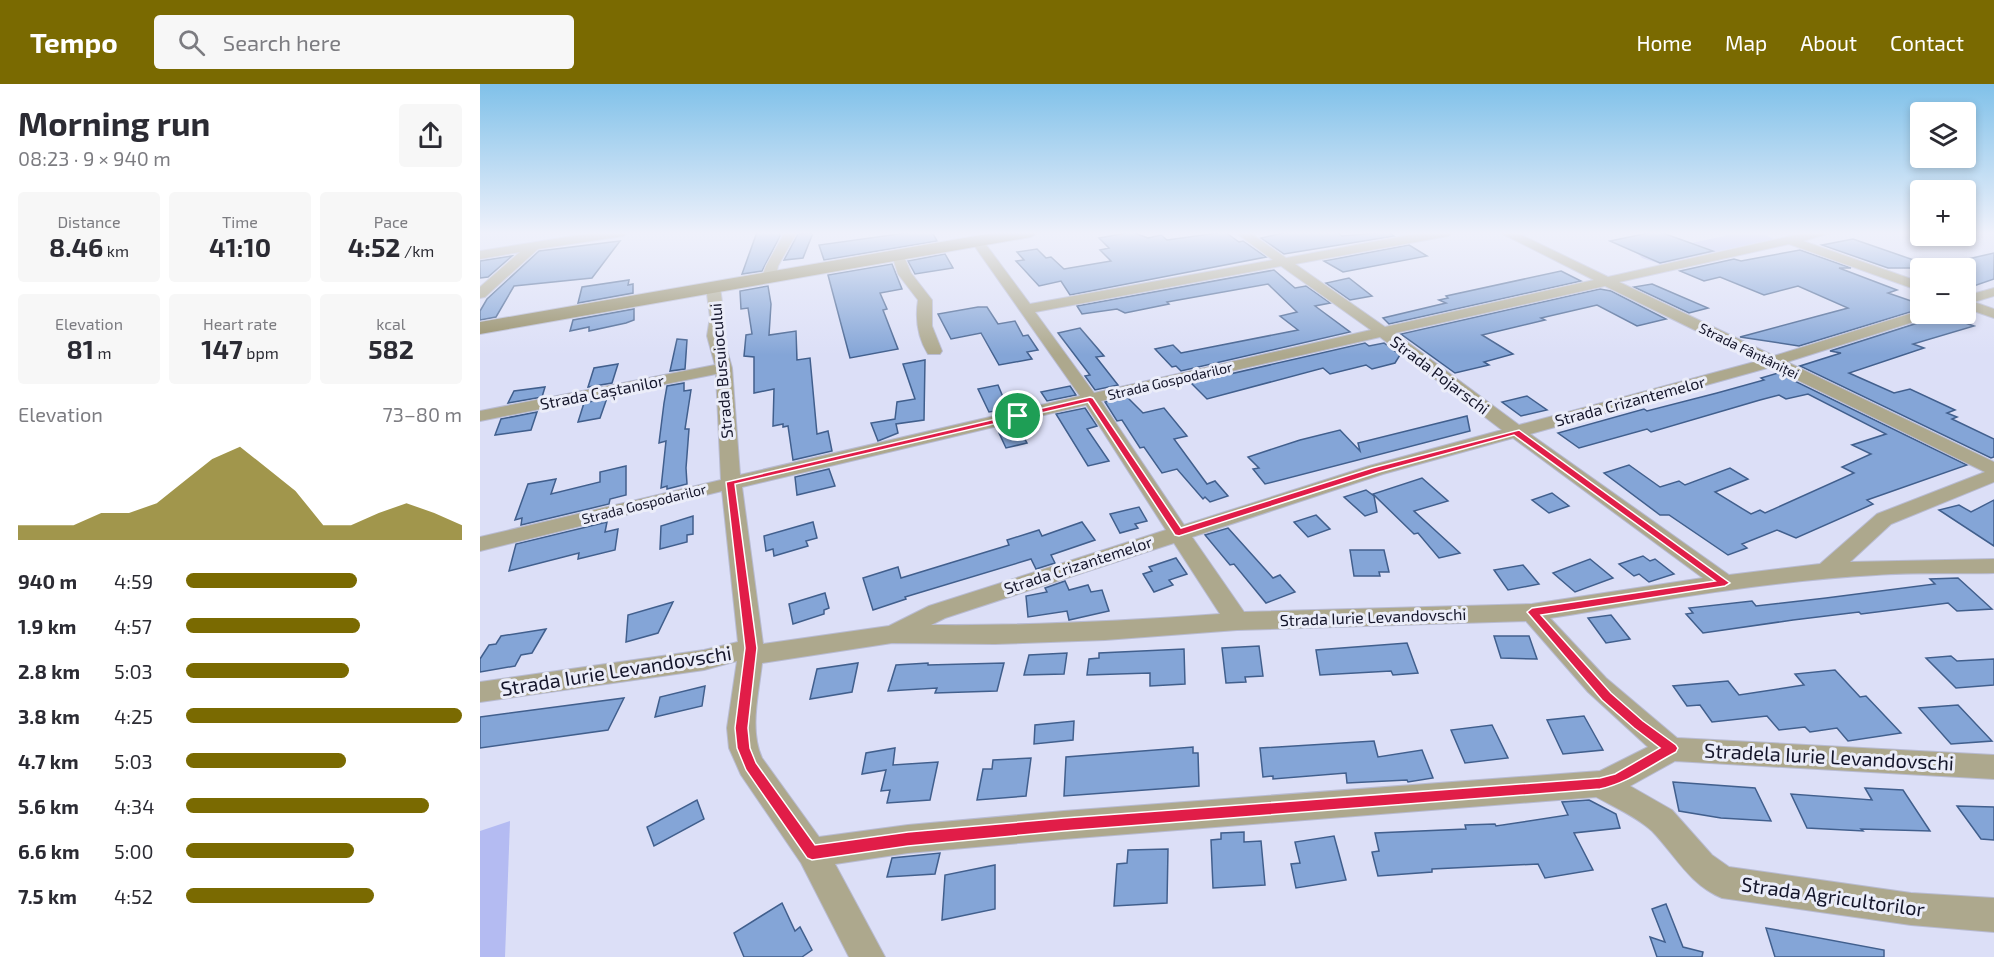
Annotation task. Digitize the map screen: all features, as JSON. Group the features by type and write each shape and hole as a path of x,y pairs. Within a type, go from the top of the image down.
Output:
{"main road":[{"path":"480,328 794,273"}],"street":[{"path":"480,294 504,273"},
{"path":"769,277 770,273"},
{"path":"905,273 925,300 922,312 924,327 934,351"},
{"path":"1001,273 1090,400 1237,621"},
{"path":"1028,309 1226,273"},
{"name":"Strada Pojarschi","path":"1300,273 1725,583"},
{"name":"Strada Fântâniței","path":"1587,273 1994,470"},
{"name":"Strada Gospodarilor","path":"480,544 731,482 1382,331 1647,273"},
{"path":"1881,273 1910,283"},
{"name":"Strada Busuiocului","path":"713,287 717,317 715,336 724,368 731,482 751,652 741,728 743,748 751,766 812,853 868,957"},
{"path":"1976,298 1994,292"},
{"path":"1976,307 1994,314"},
{"name":"Strada Crizantemelor","path":"892,634 937,612 1376,470 1772,362 1910,318"},
{"name":"Strada Caștanilor","path":"480,416 724,368"},
{"path":"1827,571 1846,551 1865,538 1874,526 1884,519 1994,475"},
{"name":"Strada Iurie Levandovschi","path":"480,692 751,652 892,634 1105,631 1237,621 1532,612 1725,583 1827,571 1877,567 1994,566"},
{"path":"812,853 908,839 1064,825 1600,784 1618,779 1671,748 1638,725 1606,697 1532,612"},
{"name":"Stradela Iurie Levandovschi","path":"1671,748 1994,767"},
{"name":"Strada Agricultorilor","path":"1600,784 1661,820 1701,866 1722,882 1911,909 1994,915"}],"shaded area":[{"path":"510,821 505,957 480,957 480,831"}],"building":[{"path":"480,273 493,273 488,277 480,278"},
{"path":"515,273 596,273 592,278 514,286 496,317 480,320 480,311 487,299"},
{"path":"841,273 895,273 902,289 880,293 887,309 883,310 898,349 850,358 828,275"},
{"path":"1027,273 1185,273 1070,295 1061,281 1039,286"},
{"path":"1259,273 1277,273 1295,288 1306,286 1330,303 1315,306 1350,332 1181,371 1176,366 1172,367 1155,349 1173,345 1181,353 1298,330 1280,316 1297,312 1268,284 1167,302 1169,304 1125,313 1117,309 1082,314 1077,306"},
{"path":"1553,273 1564,273 1581,281 1389,324 1383,318 1446,303 1439,300 1448,298 1446,296"},
{"path":"1684,273 1851,273 1897,290 1888,293 1910,301 1910,312 1799,346 1740,337 1848,308 1798,286 1764,295 1720,277 1704,281"},
{"path":"1976,273 1994,273 1994,279 1976,285"},
{"path":"1349,278 1372,296 1350,300 1326,283"},
{"path":"629,280 628,285 633,284 633,293 578,303 582,287"},
{"path":"1652,284 1708,308 1689,313 1634,287"},
{"path":"768,286 771,304 769,335 796,331 797,360 810,358 817,434 828,431 832,451 793,460 788,426 783,427 783,424 773,426 774,389 754,393 754,357 744,356 746,335 752,334 748,308 741,309 740,291"},
{"path":"1600,289 1611,291 1666,319 1637,326 1597,305 1541,318 1545,320 1482,335 1513,354 1484,362 1489,365 1455,373 1401,334"},
{"path":"987,307 998,324 1015,321 1023,336 1028,335 1038,350 1027,352 1032,359 999,365 981,333 951,339 938,314"},
{"path":"634,309 634,320 626,323 589,331 589,327 570,331 573,320"},
{"path":"1914,324 1968,324 1974,326 1913,344 1924,348 1849,373 1894,393 1910,389 1955,410 1947,413 1957,417 1952,419 1994,439 1994,457 1991,458 1800,366 1841,353 1830,351"},
{"path":"1080,328 1104,356 1096,357 1118,385 1095,390 1085,376 1090,375 1058,333"},
{"path":"677,339 687,340 685,369 670,371"},
{"path":"1365,343 1369,346 1384,343 1400,355 1395,363 1372,369 1366,365 1330,374 1323,368 1207,399 1191,383"},
{"path":"925,360 924,420 896,424 898,433 878,441 871,423 895,419 897,402 915,399 903,364"},
{"path":"618,364 612,383 588,387 594,368"},
{"path":"1778,373 1967,465 1867,500 1873,504 1796,538 1777,530 1742,544 1747,548 1728,555 1669,515 1660,515 1604,473 1629,465 1660,487 1679,481 1685,485 1730,468 1748,479 1715,492 1751,514 1760,510 1765,513 1854,473 1842,467 1871,454 1852,445 1886,434 1808,394 1786,399 1779,395 1651,432 1647,429 1579,448 1558,433 1644,409 1647,411 1717,393 1764,380 1761,378"},
{"path":"684,383 684,391 691,390 685,429 689,429 687,484 667,489 667,486 661,488 666,441 659,443 667,386"},
{"path":"998,385 1008,409 989,412 978,389"},
{"path":"1070,386 1076,395 1047,401 1041,392"},
{"path":"545,387 542,397 508,403 514,391"},
{"path":"1527,396 1547,410 1521,416 1502,402"},
{"path":"1127,397 1143,413 1164,408 1187,436 1174,439 1207,484 1215,481 1228,496 1210,502 1205,497 1203,499 1177,469 1162,473 1144,447 1140,448 1122,420 1117,421 1105,402"},
{"path":"607,398 600,418 578,422 584,403"},
{"path":"1085,408 1097,426 1087,429 1109,461 1088,466 1056,414"},
{"path":"537,412 531,430 495,435 501,419"},
{"path":"1467,416 1470,431 1265,484 1253,469 1259,468 1248,457 1340,430 1360,451 1358,443"},
{"path":"1019,428 1027,443 1006,448 999,433"},
{"path":"626,466 626,495 610,499 609,504 521,525 522,518 515,520 528,484 556,479 551,494 600,482 600,472"},
{"path":"829,469 835,486 797,495 795,477"},
{"path":"1422,478 1448,501 1414,511 1460,553 1439,558 1418,533 1414,534 1373,494"},
{"path":"1366,490 1374,496 1377,512 1365,516 1344,497"},
{"path":"1552,493 1569,506 1549,513 1532,500"},
{"path":"1994,500 1994,546 1939,510 1959,505 1971,512"},
{"path":"1139,507 1147,521 1135,524 1138,528 1120,533 1110,514"},
{"path":"1316,515 1330,529 1308,537 1294,522"},
{"path":"693,516 693,534 687,535 687,542 660,549 661,526"},
{"path":"607,522 605,532 618,529 615,550 578,559 579,553 509,571 516,544"},
{"path":"813,522 817,538 806,541 808,546 774,556 773,549 766,551 764,536"},
{"path":"1082,522 1095,540 1051,555 1055,563 1036,569 1031,559 905,597 906,599 873,610 863,578 898,567 901,578 1009,545 1007,540 1039,530 1042,536"},
{"path":"1228,528 1273,578 1280,575 1295,592 1266,603 1234,564 1230,565 1205,535"},
{"path":"1350,550 1384,550 1389,572 1379,572 1380,576 1354,576"},
{"path":"1643,556 1650,561 1655,559 1674,574 1649,582 1639,574 1634,576 1619,564"},
{"path":"1176,558 1187,574 1169,580 1173,585 1154,592 1143,574 1152,571 1149,567"},
{"path":"1590,559 1613,578 1575,592 1553,573"},
{"path":"1523,565 1539,584 1508,590 1494,570"},
{"path":"1958,578 1992,609 1957,611 1948,603 1793,620 1703,633 1686,614 1693,613 1689,608 1752,601 1756,606 1935,584 1930,579"},
{"path":"1065,581 1069,590 1088,585 1091,592 1102,590 1109,611 1069,620 1067,611 1028,617 1026,596 1047,592 1045,588"},
{"path":"825,593 829,608 824,610 824,614 793,624 789,604"},
{"path":"673,602 658,633 626,642 628,615"},
{"path":"1611,615 1630,639 1606,643 1588,618"},
{"path":"546,629 532,653 521,655 515,666 480,672 480,659 489,645 496,644 501,636"},
{"path":"1494,636 1529,636 1537,659 1501,658"},
{"path":"1407,643 1418,673 1393,675 1391,671 1320,675 1316,650"},
{"path":"1259,646 1263,676 1245,677 1246,682 1226,683 1222,648"},
{"path":"1184,649 1185,684 1150,686 1150,673 1087,675 1089,659 1099,658 1099,653"},
{"path":"1067,653 1064,674 1024,675 1029,655"},
{"path":"1951,656 1957,661 1994,659 1994,685 1956,688 1926,658"},
{"path":"858,663 852,692 810,699 817,669"},
{"path":"928,663 928,665 1004,663 997,691 935,693 937,688 888,691 896,665"},
{"path":"1835,670 1860,697 1866,696 1901,733 1848,741 1837,728 1810,732 1805,727 1779,730 1767,716 1712,722 1700,705 1687,706 1673,686 1728,681 1739,695 1804,685 1795,674"},
{"path":"705,686 702,706 655,717 660,697"},
{"path":"624,698 608,730 480,748 480,717"},
{"path":"1958,705 1992,741 1951,744 1919,708"},
{"path":"1584,716 1603,750 1563,754 1547,720"},
{"path":"1074,721 1073,740 1034,744 1035,725"},
{"path":"1492,725 1508,758 1465,763 1451,730"},
{"path":"1374,741 1378,757 1422,750 1433,778 1408,782 1407,780 1347,783 1346,773 1273,779 1273,776 1263,777 1260,748"},
{"path":"1193,747 1193,753 1198,753 1199,786 1064,796 1066,757"},
{"path":"895,748 893,765 938,762 930,800 887,803 890,790 881,791 886,770 862,774 866,753"},
{"path":"1031,758 1026,796 977,800 983,769 992,769 993,760"},
{"path":"1673,782 1755,788 1771,821 1721,818 1679,811"},
{"path":"1865,788 1903,790 1930,831 1807,828 1791,794 1872,800"},
{"path":"697,800 704,819 654,846 647,827"},
{"path":"1589,800 1616,814 1620,828 1574,833 1593,870 1545,878 1538,864 1432,869 1432,872 1378,876 1372,852 1379,851 1375,833 1466,829 1465,825 1495,824 1496,826 1568,815 1562,802"},
{"path":"1957,806 1994,807 1994,840 1981,839"},
{"path":"1244,832 1244,842 1261,841 1265,885 1213,888 1211,840 1221,839 1221,833"},
{"path":"1334,836 1346,880 1296,888 1291,864 1300,863 1295,842"},
{"path":"1168,849 1167,903 1114,906 1117,864 1127,863 1128,850"},
{"path":"940,853 935,874 887,877 892,858"},
{"path":"995,865 995,909 942,920 945,875"},
{"path":"782,903 795,931 800,927 812,950 802,957 744,957 734,933"},
{"path":"1666,904 1683,947 1703,952 1702,957 1657,957 1650,937 1665,942 1652,909"},
{"path":"1766,928 1884,950 1884,957 1775,957"}],"route":[{"path":"1090,400 1179,532 1376,470 1516,432 1725,583 1532,612 1606,697 1638,725 1671,748 1618,779 1600,784 1064,825 908,839 812,853 751,766 743,748 741,728 751,648 731,482 1018,416 1090,400"}]}
